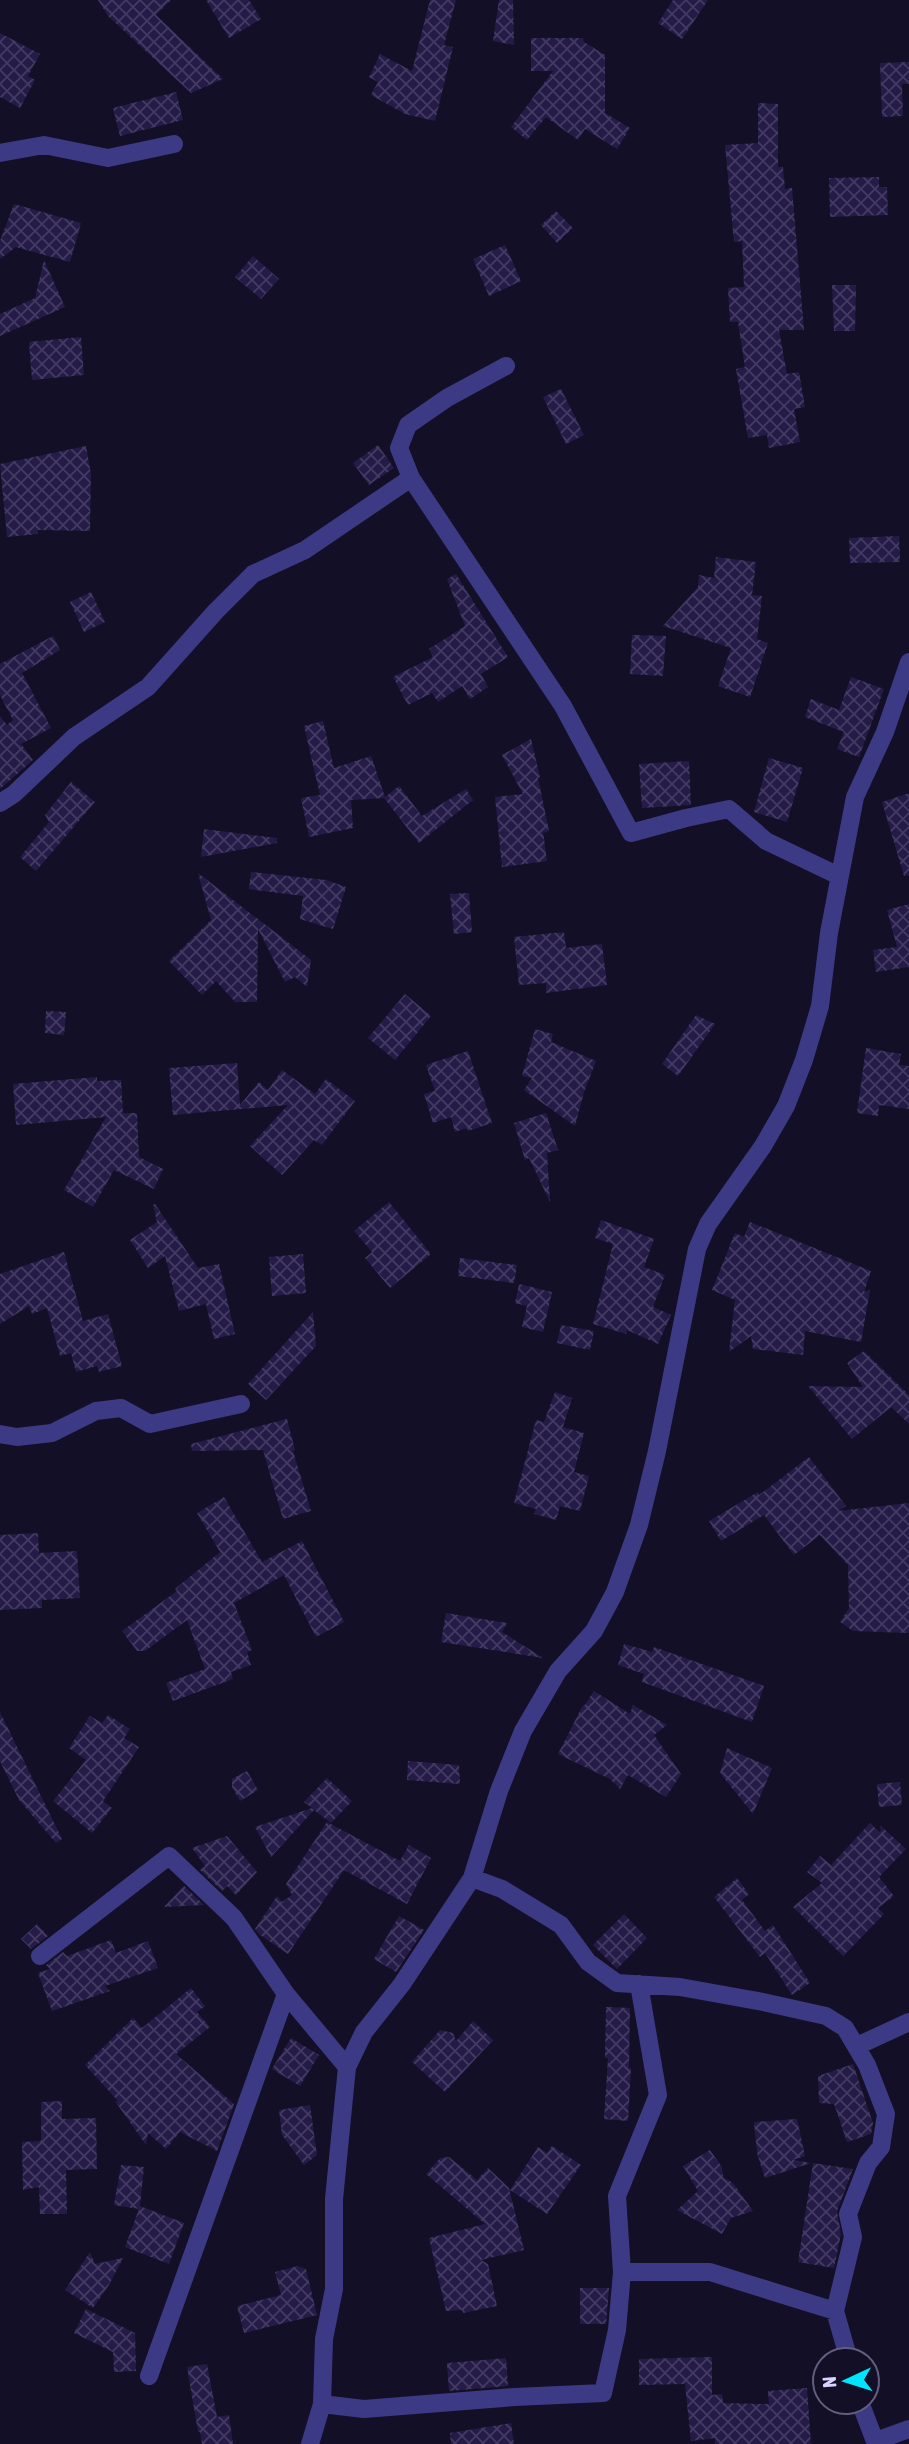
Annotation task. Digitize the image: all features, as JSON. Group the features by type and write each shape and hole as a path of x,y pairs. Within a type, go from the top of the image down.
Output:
{"street":[{"path":"0,153 44,145 108,158 174,144"},
{"path":"506,366 447,398 408,425 399,448 411,478 563,706 631,834 729,809 765,841 839,876"},
{"path":"0,803 14,794 74,737 148,687 253,574 305,550 411,478"},
{"path":"310,2444 322,2404 324,2339 334,2288 334,2199 346,2067 364,2032 402,1983 472,1878 499,1791 523,1731 558,1671 594,1631 615,1592 639,1525 657,1451 697,1249 708,1224 763,1146 786,1106 804,1060 820,1006 839,876 856,797 885,732 909,662"},
{"path":"0,1434 17,1437 52,1433 96,1411 121,1408 150,1424 242,1404"},
{"path":"40,1956 169,1856 234,1918 286,1994 346,2067"},
{"path":"472,1878 502,1889 561,1925 588,1962 617,1983 680,1987 763,2002 826,2016 845,2028 867,2065 886,2114 881,2147 868,2163 848,2214 853,2237 835,2311 845,2346"},
{"path":"322,2404 364,2409 603,2393 617,2330 622,2272 617,2196 658,2095 639,1984"},
{"path":"149,2376 286,1994"},
{"path":"857,2046 909,2022"},
{"path":"622,2272 710,2272 835,2311"},
{"path":"866,2416 876,2442 909,2429"}],"building":[{"path":"98,0 171,0 156,15 223,79 191,93 108,16"},
{"path":"206,0 249,0 261,19 229,38"},
{"path":"430,0 456,0 444,45 453,47 435,121 405,114 371,95 378,82 369,77 380,54 412,71"},
{"path":"499,0 513,0 514,45 493,41"},
{"path":"673,0 708,0 682,39 658,23"},
{"path":"0,33 40,54 28,76 35,80 20,108 0,97"},
{"path":"531,38 583,38 584,42 605,55 605,113 630,128 617,149 585,129 578,140 546,117 527,140 511,127 553,71 531,71"},
{"path":"909,62 909,84 902,84 903,116 882,117 880,63"},
{"path":"176,92 183,120 120,136 113,108"},
{"path":"758,103 778,104 778,167 783,167 785,189 792,188 804,330 779,330 787,374 799,372 805,407 794,409 800,442 769,448 767,435 748,438 736,369 745,367 738,322 730,322 728,288 744,287 742,241 734,242 725,145 758,143"},
{"path":"879,177 879,187 887,187 888,215 830,217 829,178"},
{"path":"14,204 81,223 70,262 16,247 0,259 0,241"},
{"path":"556,211 573,228 557,243 541,225"},
{"path":"505,245 521,281 489,296 473,259"},
{"path":"253,256 279,279 261,299 235,277"},
{"path":"44,260 65,307 0,336 0,314 35,298"},
{"path":"832,285 856,285 855,331 834,331"},
{"path":"81,337 84,375 32,380 29,342"},
{"path":"561,389 584,435 566,444 543,397"},
{"path":"378,445 394,468 369,485 353,463"},
{"path":"86,446 91,474 90,531 38,530 38,534 7,537 0,464"},
{"path":"899,536 900,562 850,563 849,538"},
{"path":"716,557 756,562 752,595 762,596 757,639 768,643 750,697 718,686 731,648 663,626 698,587 699,575 714,578"},
{"path":"456,574 508,657 481,674 488,687 470,699 462,686 438,702 432,693 408,705 393,677 433,657 429,649 465,626 447,579"},
{"path":"91,592 105,622 84,632 70,602"},
{"path":"632,635 666,636 663,676 630,674"},
{"path":"53,636 60,650 22,673 51,728 21,744 33,760 0,789 0,716 7,725 13,720 0,695 0,664"},
{"path":"851,677 884,689 859,757 837,749 844,732 805,717 811,699 839,710"},
{"path":"323,721 334,768 371,756 385,797 399,786 422,816 466,789 473,800 419,843 384,798 351,800 353,828 309,837 301,798 320,795 304,726"},
{"path":"531,739 549,831 543,831 547,861 502,867 495,797 523,794 502,755"},
{"path":"769,758 803,768 787,822 754,812"},
{"path":"689,761 691,805 642,808 639,764"},
{"path":"71,782 95,802 36,871 20,857 49,822 45,815"},
{"path":"909,793 909,875 904,876 882,802"},
{"path":"204,829 277,838 277,843 201,857"},
{"path":"251,872 326,880 346,887 333,929 300,919 303,896 249,889"},
{"path":"198,873 311,960 307,987 295,977 285,982 258,929 257,1002 235,1002 216,981 202,995 169,961 211,920"},
{"path":"469,893 472,932 454,934 450,894"},
{"path":"909,904 909,967 876,972 873,950 897,947 887,910"},
{"path":"564,932 566,948 602,944 607,985 546,993 546,983 519,985 514,937"},
{"path":"405,994 431,1016 395,1060 368,1038"},
{"path":"46,1011 66,1012 64,1035 45,1033"},
{"path":"696,1015 715,1024 678,1076 662,1064"},
{"path":"535,1029 553,1034 551,1042 596,1061 575,1126 524,1090 532,1078 522,1076"},
{"path":"866,1048 901,1054 899,1065 909,1066 909,1109 879,1105 878,1116 857,1113"},
{"path":"468,1051 492,1123 468,1131 467,1128 455,1132 451,1117 433,1123 424,1094 435,1091 426,1065"},
{"path":"237,1063 240,1105 259,1082 268,1090 282,1070 315,1094 326,1079 355,1101 322,1145 314,1140 282,1175 250,1146 288,1105 173,1115 169,1068"},
{"path":"97,1077 97,1081 121,1080 123,1113 137,1113 139,1157 163,1169 154,1189 114,1170 93,1207 64,1190 106,1117 16,1125 13,1084"},
{"path":"546,1113 558,1150 547,1153 550,1202 529,1158 525,1160 514,1123"},
{"path":"389,1202 431,1254 390,1288 365,1258 372,1252 354,1231"},
{"path":"155,1204 198,1268 219,1264 235,1334 214,1339 206,1304 179,1311 165,1256 148,1268 130,1240 157,1222"},
{"path":"601,1220 654,1239 644,1267 665,1275 653,1307 671,1315 658,1344 627,1330 626,1334 593,1324 613,1244 595,1238"},
{"path":"750,1222 871,1271 864,1292 870,1290 861,1342 805,1331 803,1355 753,1349 751,1336 729,1352 735,1300 712,1290 735,1233 744,1237"},
{"path":"64,1252 83,1321 108,1314 122,1366 99,1372 97,1366 76,1372 71,1353 60,1356 47,1308 32,1314 29,1306 0,1324 0,1274"},
{"path":"303,1254 306,1293 272,1296 269,1257"},
{"path":"460,1258 517,1265 514,1283 458,1276"},
{"path":"519,1284 552,1292 543,1332 522,1327 527,1306 515,1303"},
{"path":"313,1312 316,1346 266,1400 248,1384"},
{"path":"561,1325 594,1331 590,1350 557,1343"},
{"path":"864,1351 909,1395 909,1424 891,1407 852,1439 808,1386 863,1387 847,1363"},
{"path":"555,1392 572,1398 563,1427 584,1433 574,1472 589,1476 580,1511 560,1506 556,1520 534,1514 536,1509 514,1503 536,1420 544,1422"},
{"path":"287,1419 295,1450 293,1451 311,1511 283,1519 263,1450 192,1451 191,1444"},
{"path":"809,1457 846,1506 838,1511 909,1503 909,1633 853,1631 840,1622 849,1608 848,1565 820,1535 794,1555 764,1515 721,1541 709,1521 758,1492 759,1495"},
{"path":"224,1497 262,1562 302,1541 344,1622 316,1637 284,1575 234,1603 252,1650 247,1652 251,1665 231,1672 233,1679 173,1701 166,1683 205,1669 187,1620 145,1651 137,1651 122,1631 177,1591 175,1589 220,1552 197,1513"},
{"path":"38,1533 39,1553 77,1551 80,1598 42,1600 42,1608 0,1610 0,1535"},
{"path":"446,1613 507,1623 502,1632 543,1658 441,1642"},
{"path":"624,1644 652,1652 654,1647 764,1686 752,1722 642,1682 644,1674 618,1665"},
{"path":"594,1691 630,1714 633,1705 667,1725 654,1735 681,1774 666,1797 628,1775 620,1789 610,1779 558,1754 583,1705"},
{"path":"0,1712 62,1839 56,1843 19,1800 0,1761"},
{"path":"108,1715 130,1729 124,1738 139,1747 103,1801 112,1808 92,1833 53,1801 86,1760 69,1748 90,1716 102,1723"},
{"path":"727,1748 772,1768 753,1814 720,1773"},
{"path":"408,1761 459,1765 460,1784 407,1780"},
{"path":"247,1771 258,1790 240,1801 232,1787 232,1779"},
{"path":"327,1778 352,1801 331,1823 314,1810 271,1857 255,1827 312,1808 304,1802"},
{"path":"900,1782 902,1805 879,1807 877,1784"},
{"path":"327,1822 400,1861 409,1845 431,1858 407,1904 344,1870 288,1954 255,1929 277,1896 282,1902 292,1895 286,1884"},
{"path":"870,1823 881,1834 880,1825 906,1849 879,1877 894,1896 878,1908 884,1914 843,1956 793,1907 822,1883 807,1872 820,1856 831,1865"},
{"path":"227,1836 257,1872 236,1895 227,1886 222,1891 200,1870 205,1866 192,1848"},
{"path":"737,1878 749,1894 742,1900 765,1931 773,1925 810,1983 792,1995 765,1953 760,1957 714,1897"},
{"path":"184,1886 204,1905 164,1907"},
{"path":"624,1914 647,1938 617,1969 593,1945"},
{"path":"399,1916 424,1930 396,1972 374,1959"},
{"path":"37,1924 48,1936 31,1949 21,1939"},
{"path":"111,1940 116,1953 148,1941 158,1968 105,1986 110,1991 52,2011 38,1973 50,1969 46,1965 63,1952 67,1956"},
{"path":"191,1988 205,2006 197,2012 210,2027 176,2054 234,2104 217,2151 180,2132 166,2149 148,2133 146,2145 115,2101 118,2101 85,2065 133,2018 142,2028"},
{"path":"606,2007 630,2008 628,2121 604,2119 608,2058 605,2058"},
{"path":"473,2021 493,2040 445,2092 412,2062 440,2030 453,2033 456,2041"},
{"path":"291,2038 319,2055 300,2086 272,2069"},
{"path":"853,2064 873,2123 871,2134 847,2142 834,2104 819,2103 818,2076"},
{"path":"62,2101 62,2119 96,2118 97,2169 66,2170 67,2214 40,2214 39,2187 23,2190 22,2142 41,2141 41,2102"},
{"path":"310,2105 317,2155 304,2165 282,2135 279,2110"},
{"path":"797,2119 805,2156 793,2160 811,2163 765,2178 757,2153 754,2122"},
{"path":"552,2146 581,2165 547,2214 510,2190 538,2147 547,2153"},
{"path":"710,2150 722,2167 723,2177 733,2183 753,2211 731,2218 722,2234 677,2210 698,2191 683,2166"},
{"path":"449,2157 477,2180 488,2168 509,2188 524,2250 481,2260 488,2264 497,2306 463,2313 462,2310 446,2311 429,2238 485,2224 426,2174 440,2158"},
{"path":"813,2163 853,2169 837,2211 841,2234 834,2268 798,2262"},
{"path":"121,2165 144,2167 140,2206 184,2223 169,2264 125,2247 139,2209 114,2205"},
{"path":"90,2252 95,2264 123,2258 93,2308 65,2290"},
{"path":"298,2266 306,2269 317,2315 244,2333 237,2306 281,2295 275,2272"},
{"path":"580,2288 609,2288 606,2324 580,2324"},
{"path":"86,2309 135,2333 136,2371 114,2372 113,2352 74,2333"},
{"path":"712,2357 712,2395 722,2394 723,2403 769,2404 768,2391 807,2388 811,2444 715,2444 715,2438 691,2441 685,2384 639,2385 639,2359"},
{"path":"506,2358 508,2386 449,2391 447,2363"},
{"path":"207,2364 217,2417 229,2415 233,2444 202,2444 198,2432 187,2367"},
{"path":"511,2423 514,2444 451,2444 450,2433"}]}
